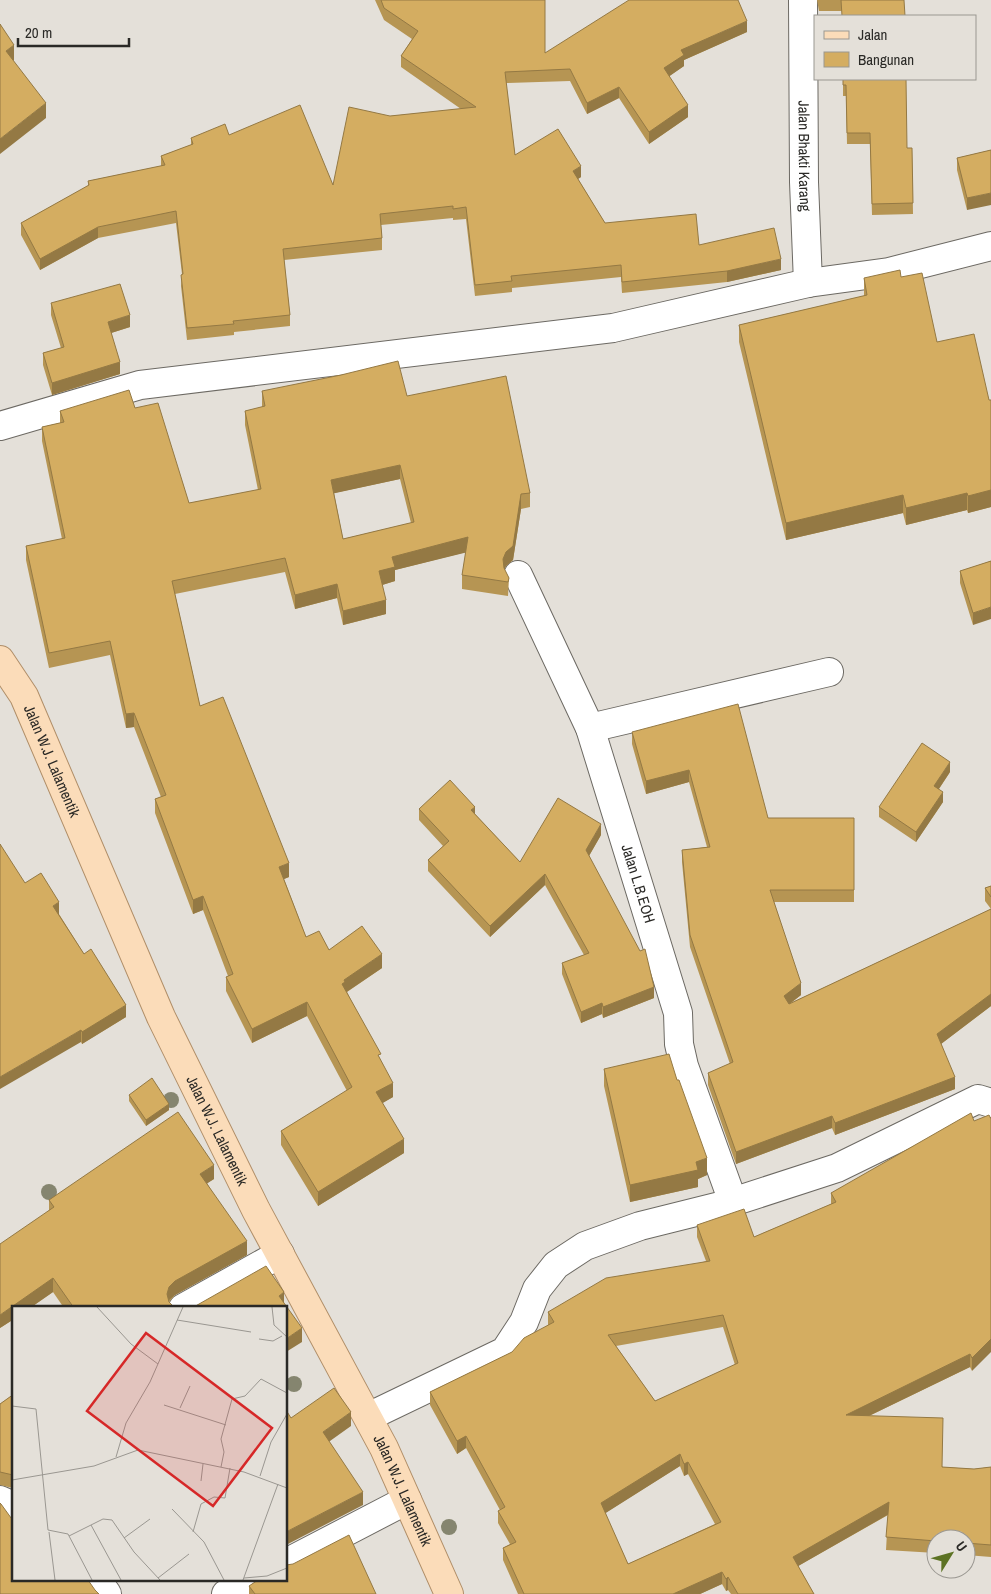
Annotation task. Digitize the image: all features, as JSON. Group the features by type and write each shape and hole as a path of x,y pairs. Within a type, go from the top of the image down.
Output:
{"main road":[{"name":"Jalan W.J. Lalamentik","path":"0,660 24,696 161,1017 280,1254 384,1448 449,1594"}],"street":[{"name":"Jalan Bhakti Karang","path":"803,0 804,182 808,283"},
{"path":"0,426 140,385 614,328 808,283 889,272 991,246"},
{"name":"Jalan L.B.EOH","path":"518,575 590,728 678,1013 679,1044 684,1066 733,1202"},
{"path":"590,728 829,672"},
{"path":"368,1417 505,1351 524,1322 537,1288 556,1265 585,1246 640,1226 733,1202 837,1168 978,1099 991,1103"},
{"path":"187,1306 280,1254"},
{"path":"0,1500 12,1505"},
{"path":"288,1562 407,1500"},
{"path":"99,1582 106,1594"},
{"path":"226,1594 248,1582"}],"building":[{"path":"381,0 545,0 545,53 629,0 738,0 747,21 681,50 684,55 664,68 688,105 649,132 619,87 587,103 570,69 505,72 515,155 558,129 581,166 573,171 605,223 696,214 699,245 774,228 781,259 727,271 622,282 621,265 511,276 512,281 475,285 466,207 453,209 453,206 380,214 382,238 283,249 290,315 233,321 234,324 187,328 176,211 98,227 40,259 21,223 89,185 88,181 165,165 161,156 193,144 191,138 225,124 229,135 300,105 333,185 349,107 390,116 476,107 401,56 418,31 384,8"},
{"path":"841,0 904,0 905,15 842,15"},
{"path":"0,24 14,45 6,51 46,103 0,139"},
{"path":"843,80 906,80 907,148 912,148 913,203 872,204 870,133 847,133 846,85 843,85"},
{"path":"991,150 991,193 967,198 957,158"},
{"path":"900,270 901,277 922,273 937,342 974,334 989,400 991,400 991,490 968,496 967,493 906,508 903,495 786,523 739,325 867,295 864,278"},
{"path":"120,284 130,315 108,322 120,362 52,383 43,353 64,347 51,303"},
{"path":"398,361 407,396 506,376 530,493 521,494 513,546 506,552 503,559 504,568 509,578 508,582 462,575 468,537 392,557 395,567 379,571 386,600 343,611 337,584 295,595 285,558 172,581 200,706 223,697 289,863 279,867 306,937 319,931 329,950 362,926 382,954 344,980 345,982 342,984 381,1054 378,1055 393,1083 376,1092 404,1139 318,1192 281,1131 352,1087 307,1002 252,1029 226,977 233,974 203,896 193,900 155,799 166,795 134,713 126,714 110,641 49,653 26,546 65,538 42,427 64,422 60,411 129,390 135,408 158,403 189,503 261,489 245,411 265,406 262,391","holes":["400,465 414,522 343,539 331,480"]},
{"path":"991,561 991,607 973,613 960,571"},
{"path":"738,704 768,818 854,818 854,890 770,890 801,983 784,996 789,1004 991,909 991,994 937,1034 955,1077 835,1123 832,1116 736,1152 708,1073 733,1062 690,935 682,850 710,847 689,770 646,781 632,732"},
{"path":"922,743 950,762 934,786 943,792 916,832 879,807"},
{"path":"450,780 475,807 471,810 520,862 558,798 601,824 586,850 640,951 645,949 654,987 603,1007 602,1003 581,1012 562,963 589,953 545,874 490,926 428,860 449,841 419,809"},
{"path":"0,844 25,883 41,873 59,902 53,906 84,954 91,949 126,1005 82,1032 81,1030 0,1077"},
{"path":"991,886 991,897 985,888"},
{"path":"669,1054 707,1158 696,1162 698,1170 630,1185 604,1069"},
{"path":"152,1078 169,1104 146,1120 129,1095"},
{"path":"178,1112 214,1165 200,1174 247,1241 175,1281 169,1287 167,1294 169,1302 173,1306 73,1306 53,1278 0,1315 0,1244 54,1207 49,1200"},
{"path":"971,1113 974,1121 989,1115 991,1119 991,1339 972,1358 970,1354 846,1415 943,1418 942,1467 974,1469 991,1467 991,1545 976,1544 976,1529 926,1529 926,1540 886,1537 889,1502 793,1557 814,1594 738,1594 728,1577 726,1579 722,1572 673,1594 524,1594 503,1548 516,1542 498,1511 505,1507 466,1436 457,1441 430,1392 512,1352 524,1338 554,1322 548,1312 606,1278 710,1261 697,1225 744,1209 754,1237 836,1202 831,1193","holes":["723,1315 738,1363 655,1401 608,1335","680,1454 684,1464 688,1462 721,1522 628,1564 601,1503"]},
{"path":"266,1266 284,1292 279,1296 286,1306 196,1306"},
{"path":"288,1309 302,1328 288,1338"},
{"path":"334,1388 351,1412 323,1432 363,1492 288,1531 288,1413 291,1418"},
{"path":"12,1395 12,1475 0,1472 0,1404"},
{"path":"0,1503 12,1519 12,1582 89,1582 99,1594 0,1594"},
{"path":"349,1535 376,1594 255,1594 249,1586 255,1582 288,1582 288,1565 293,1564"}]}
